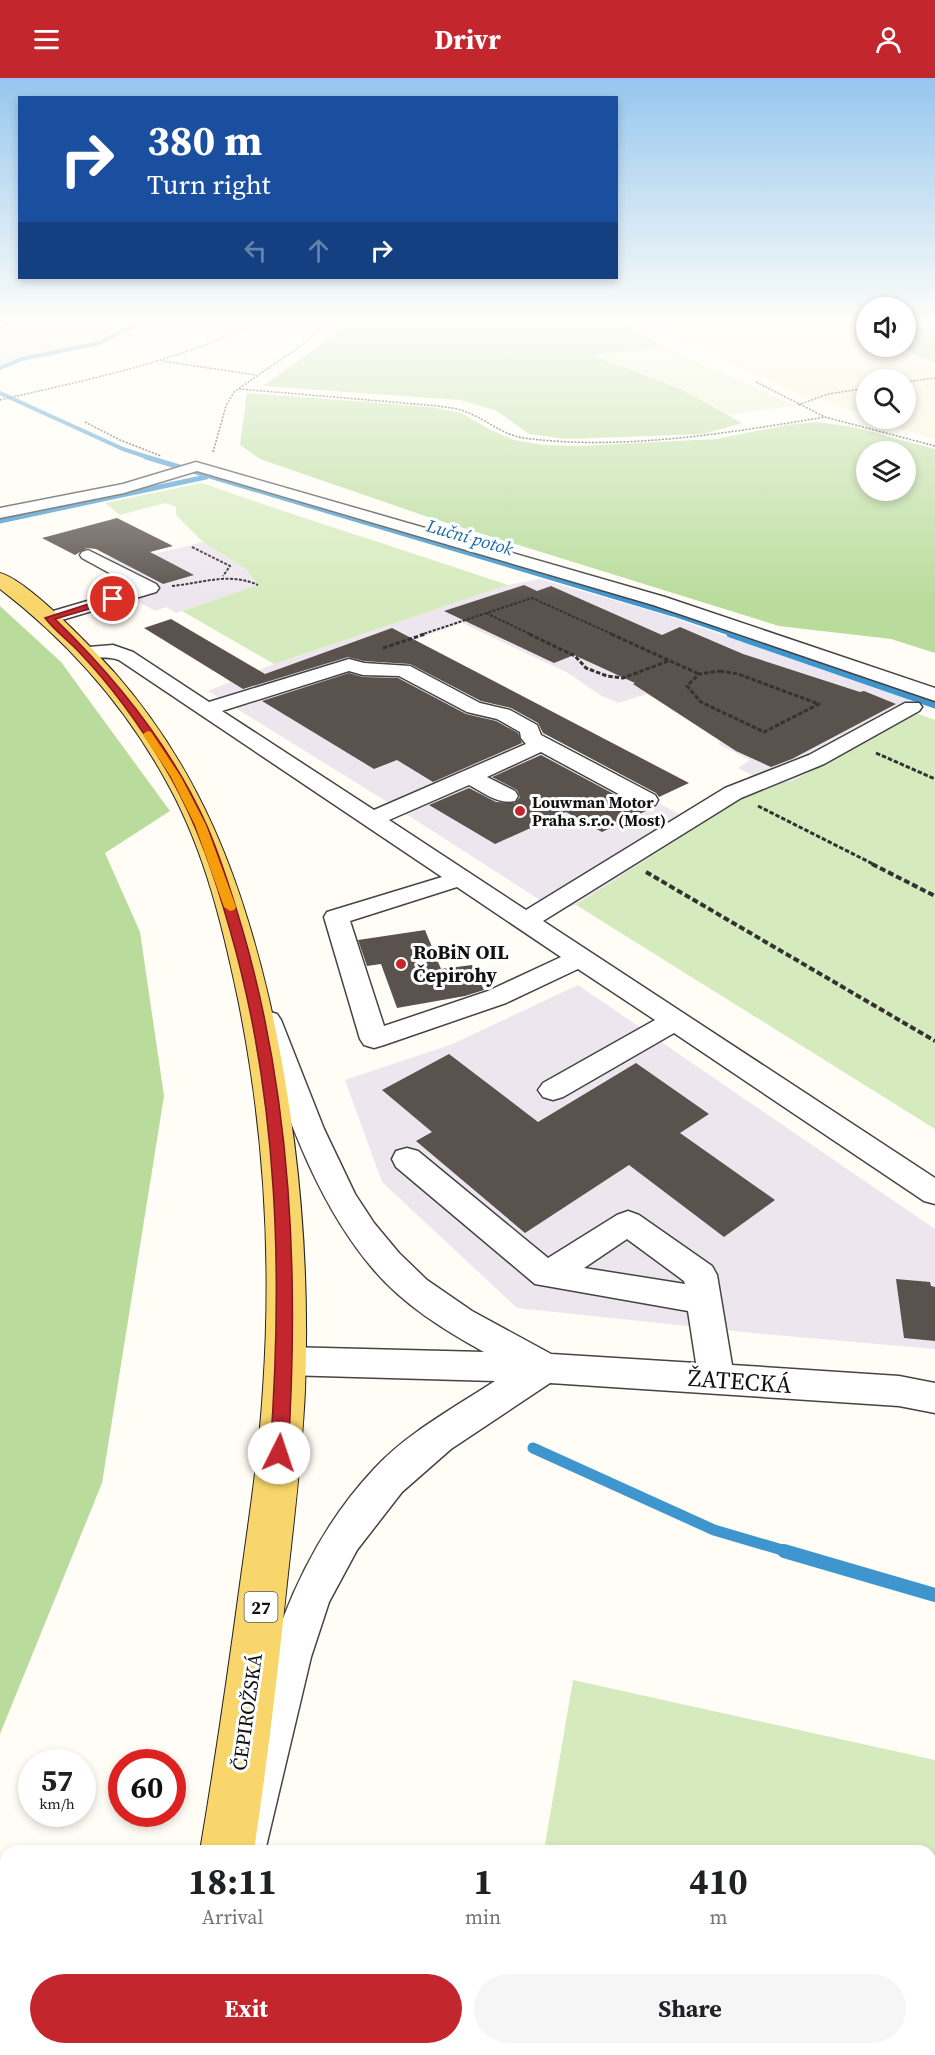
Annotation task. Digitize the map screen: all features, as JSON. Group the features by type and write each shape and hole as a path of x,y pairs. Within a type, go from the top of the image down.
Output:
{"main road":[{"name":"ČEPIROŽSKÁ","path":"0,579 49,618 83,652 112,686 158,748 201,825 220,876 250,976 264,1050 278,1144 284,1247 285,1361 273,1510 228,1845"}],"street":[{"path":"0,513 131,486 172,476 196,466 659,602 935,695"},
{"path":"88,555 150,588"},
{"path":"49,618 150,588"},
{"path":"83,652 113,651 126,656 935,1193"},
{"path":"206,709 349,665 363,669 403,670 474,708 503,714 530,729 531,738 647,800"},
{"path":"525,921 733,793 764,779 785,773 851,741 912,707"},
{"path":"371,820 533,748"},
{"path":"469,776 507,796"},
{"path":"459,879 336,917 374,1039 497,997 580,958"},
{"path":"243,1845 290,1657 311,1596 343,1537 388,1480 438,1438 544,1368 468,1327 415,1289 377,1252 351,1214 324,1166 250,976"},
{"path":"553,1090 675,1021"},
{"path":"407,1159 547,1275 704,1300"},
{"path":"547,1275 628,1223 700,1275 716,1379"},
{"name":"ŽATECKÁ","path":"285,1361 544,1368 899,1391 935,1398"}],"path":[{"path":"85,422 143,450 196,466 212,454 219,437 223,413"},
{"path":"469,413 502,431 521,438 558,442 620,442 718,435 825,417"},
{"path":"817,413 935,446"},
{"path":"192,547 231,566 222,576"},
{"path":"150,588 185,585 222,576 251,580 258,585"},
{"path":"349,665 352,658 532,598 699,674 720,671 738,674 819,704 764,732 701,702 687,686 699,674"},
{"path":"486,613 575,656 586,668 607,676 623,678 669,661"},
{"path":"851,741 935,779"},
{"path":"733,793 935,896"},
{"path":"625,860 935,1041"}],"shaded area":[{"path":"916,413 935,413 935,438 900,429 916,429"},
{"path":"203,542 247,570 258,585 176,613 166,607 155,611 130,597 145,593 92,562 138,549 150,555"},
{"path":"540,579 668,616 926,706 791,782 765,782 738,768 750,760 718,744 721,742 647,694 618,703 600,695 568,673 462,623 380,652 699,825 576,905 557,911 208,691 274,664 508,585"},
{"path":"578,985 935,1229 935,1349 763,1334 517,1308 382,1182 345,1080 450,1045"}],"green space":[{"path":"244,413 461,413 514,440 544,445 579,446 716,439 787,425 817,422 853,427 905,441 856,441 856,501 916,501 916,444 935,449 935,653 891,639 779,626 428,517 260,459 240,445"},
{"path":"500,413 725,413 742,423 704,434 565,439 529,434"},
{"path":"202,483 508,585 274,664 182,611 258,585 247,570 203,542 176,515 176,507 165,503 120,515 105,503"},
{"path":"0,606 61,662 170,811 105,853 140,932 164,1096 102,1483 0,1734"},
{"path":"916,713 935,720 935,1129 576,905 765,782 791,782"},
{"path":"573,1680 935,1760 935,1845 545,1845"}],"building":[{"path":"117,518 173,546 150,552 194,575 163,584 96,549 87,548 75,555 42,538"},
{"path":"524,585 537,591 551,586 662,635 680,627 743,654 860,692 864,691 896,704 792,759 771,767 736,751 633,684 635,683 574,655 554,663 444,611"},
{"path":"171,619 265,674 392,628 689,783 659,797 656,793 543,733 538,723 511,708 481,701 410,664 364,661 348,657 243,689 144,628"},
{"path":"349,673 363,677 398,678 466,714 496,721 518,733 522,743 433,782 397,760 374,769 262,701"},
{"path":"541,755 638,807 650,809 602,832 566,812 495,844 429,805 469,788 496,802 515,803 520,797 517,790 492,777"},
{"path":"425,930 441,969 472,965 484,990 465,996 397,1008 381,964 367,966 358,940"},
{"path":"449,1054 538,1122 636,1063 709,1114 680,1133 775,1200 724,1237 629,1165 525,1233 416,1141 432,1132 382,1090"},
{"path":"896,1279 930,1282 931,1286 935,1287 935,1341 904,1338"}],"waterway":[{"name":"Luční potok","path":"44,413 123,449 150,458"},
{"name":"Luční potok","path":"146,457 673,614 735,635"},
{"path":"0,521 206,477"},
{"name":"Luční potok","path":"730,634 935,705"},
{"path":"533,1448 714,1530 789,1552"},
{"path":"784,1551 935,1595"}],"slow traffic":[{"path":"148,734 176,777 201,825 230,907"}],"place":[{"name":"Louwman Motor Praha s.r.o. (Most)","path":"520,811"},
{"name":"RoBiN OIL Čepirohy","path":"401,964"}],"route":[{"path":"113,599 49,618 83,652 112,686 147,732 176,777 201,825 220,876 250,976 278,1144 284,1247 285,1361 279,1453"}]}
